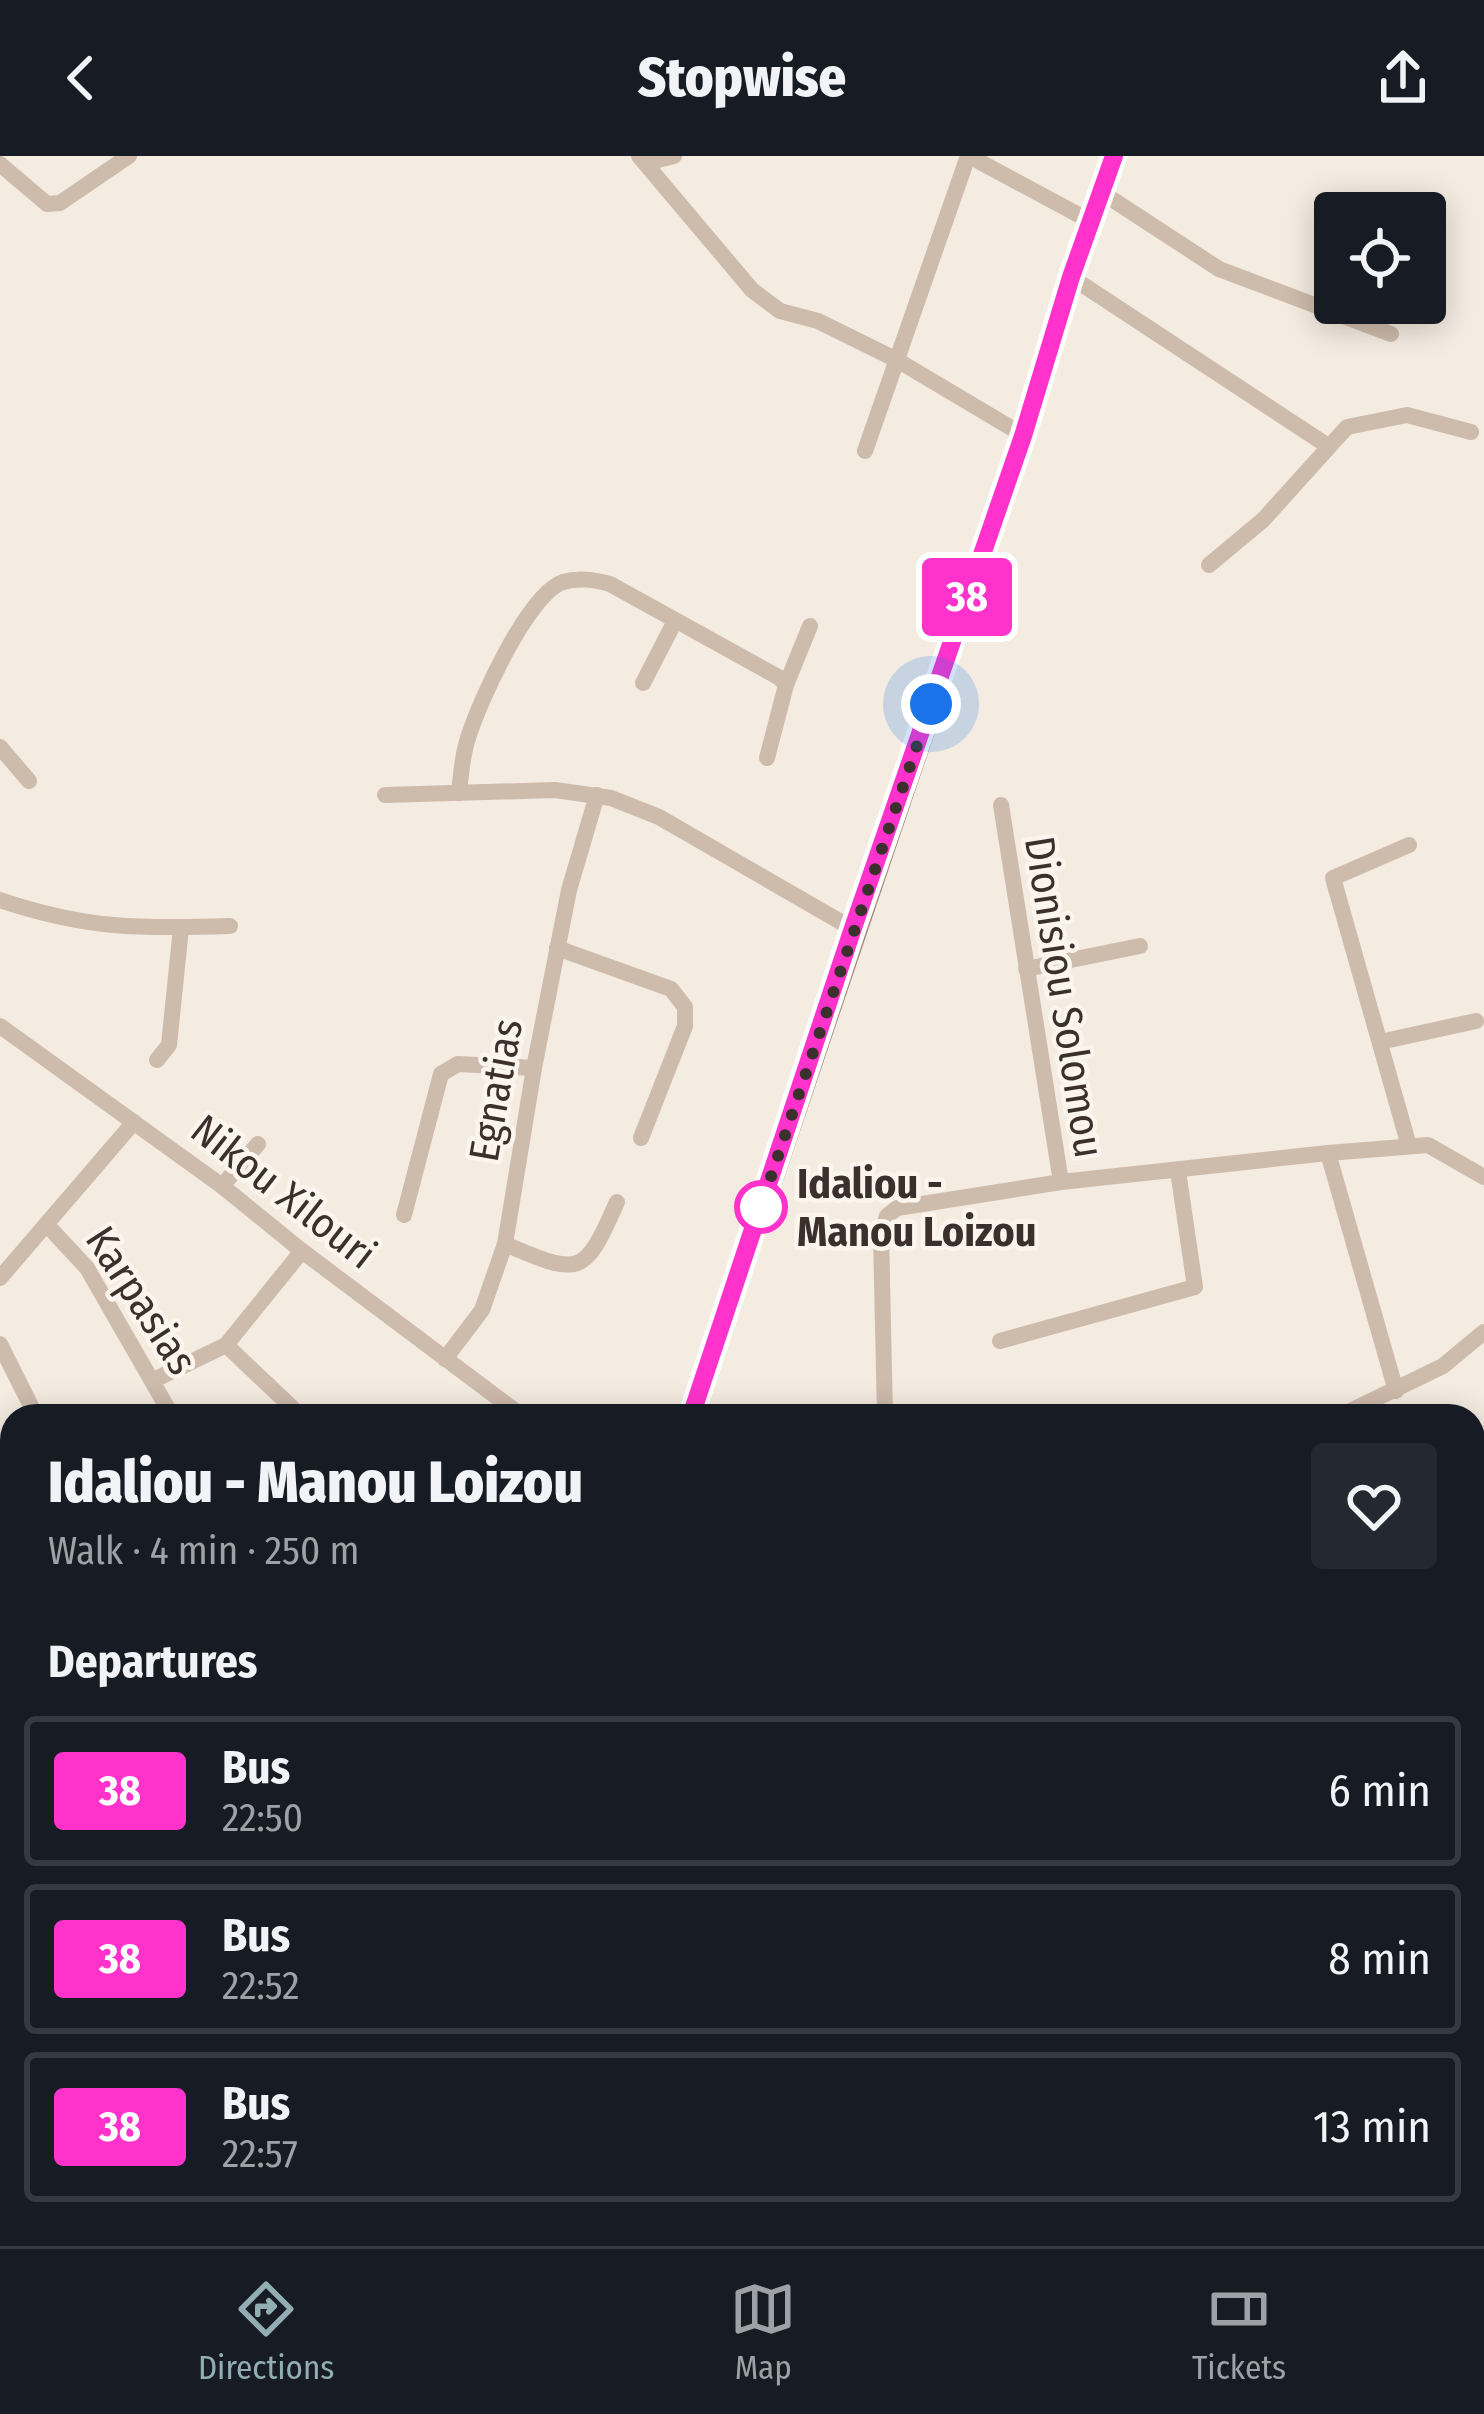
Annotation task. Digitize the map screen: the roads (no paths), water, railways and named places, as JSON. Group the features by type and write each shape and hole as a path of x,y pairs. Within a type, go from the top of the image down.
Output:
{"main road":[{"path":"695,1404 1114,156"}],"street":[{"path":"0,164 47,204 60,203 129,156"},
{"path":"643,160 674,156"},
{"path":"865,451 968,156 1090,221"},
{"path":"643,160 752,290 780,311 818,321 897,360 1023,436"},
{"path":"1101,192 1219,269 1391,334"},
{"path":"1071,277 1328,446"},
{"path":"1209,565 1263,520 1347,427 1407,415 1471,432"},
{"path":"459,794 474,721 528,612 544,593 562,582 585,579 610,584 786,685"},
{"path":"643,683 675,621"},
{"path":"767,758 786,685 810,626"},
{"path":"0,747 29,781"},
{"path":"385,795 554,790 597,795 658,817 853,928"},
{"name":"Egnatias","path":"445,1359 482,1310 506,1244 557,948 573,872 597,795"},
{"name":"Dionisiou Solomou","path":"885,1404 881,1235 887,1216 896,1208 1060,1182 1001,805"},
{"path":"1409,845 1333,878 1409,1147"},
{"path":"0,900 60,920 141,929 230,926"},
{"path":"158,1060 169,1045 181,928"},
{"path":"1026,969 1140,946"},
{"path":"557,948 667,987 685,1007 685,1026 641,1138"},
{"path":"1379,1042 1476,1021"},
{"name":"Nikou Xilouri","path":"0,1026 222,1186 503,1404"},
{"path":"404,1214 441,1074 458,1064 534,1068"},
{"path":"0,1278 134,1122"},
{"path":"222,1186 258,1144"},
{"path":"1060,1182 1428,1145 1484,1177"},
{"path":"1328,1153 1396,1390"},
{"path":"1000,1342 1195,1287 1178,1171"},
{"path":"506,1244 554,1265 574,1265 598,1246 617,1202"},
{"name":"Karpasias","path":"47,1225 80,1257 166,1404"},
{"path":"154,1380 226,1345 302,1252"},
{"path":"1366,1404 1442,1366 1484,1332"},
{"path":"0,1344 30,1404"},
{"path":"226,1345 288,1404"}],"place":[{"name":"Idaliou - Manou Loizou","path":"761,1207"}]}
